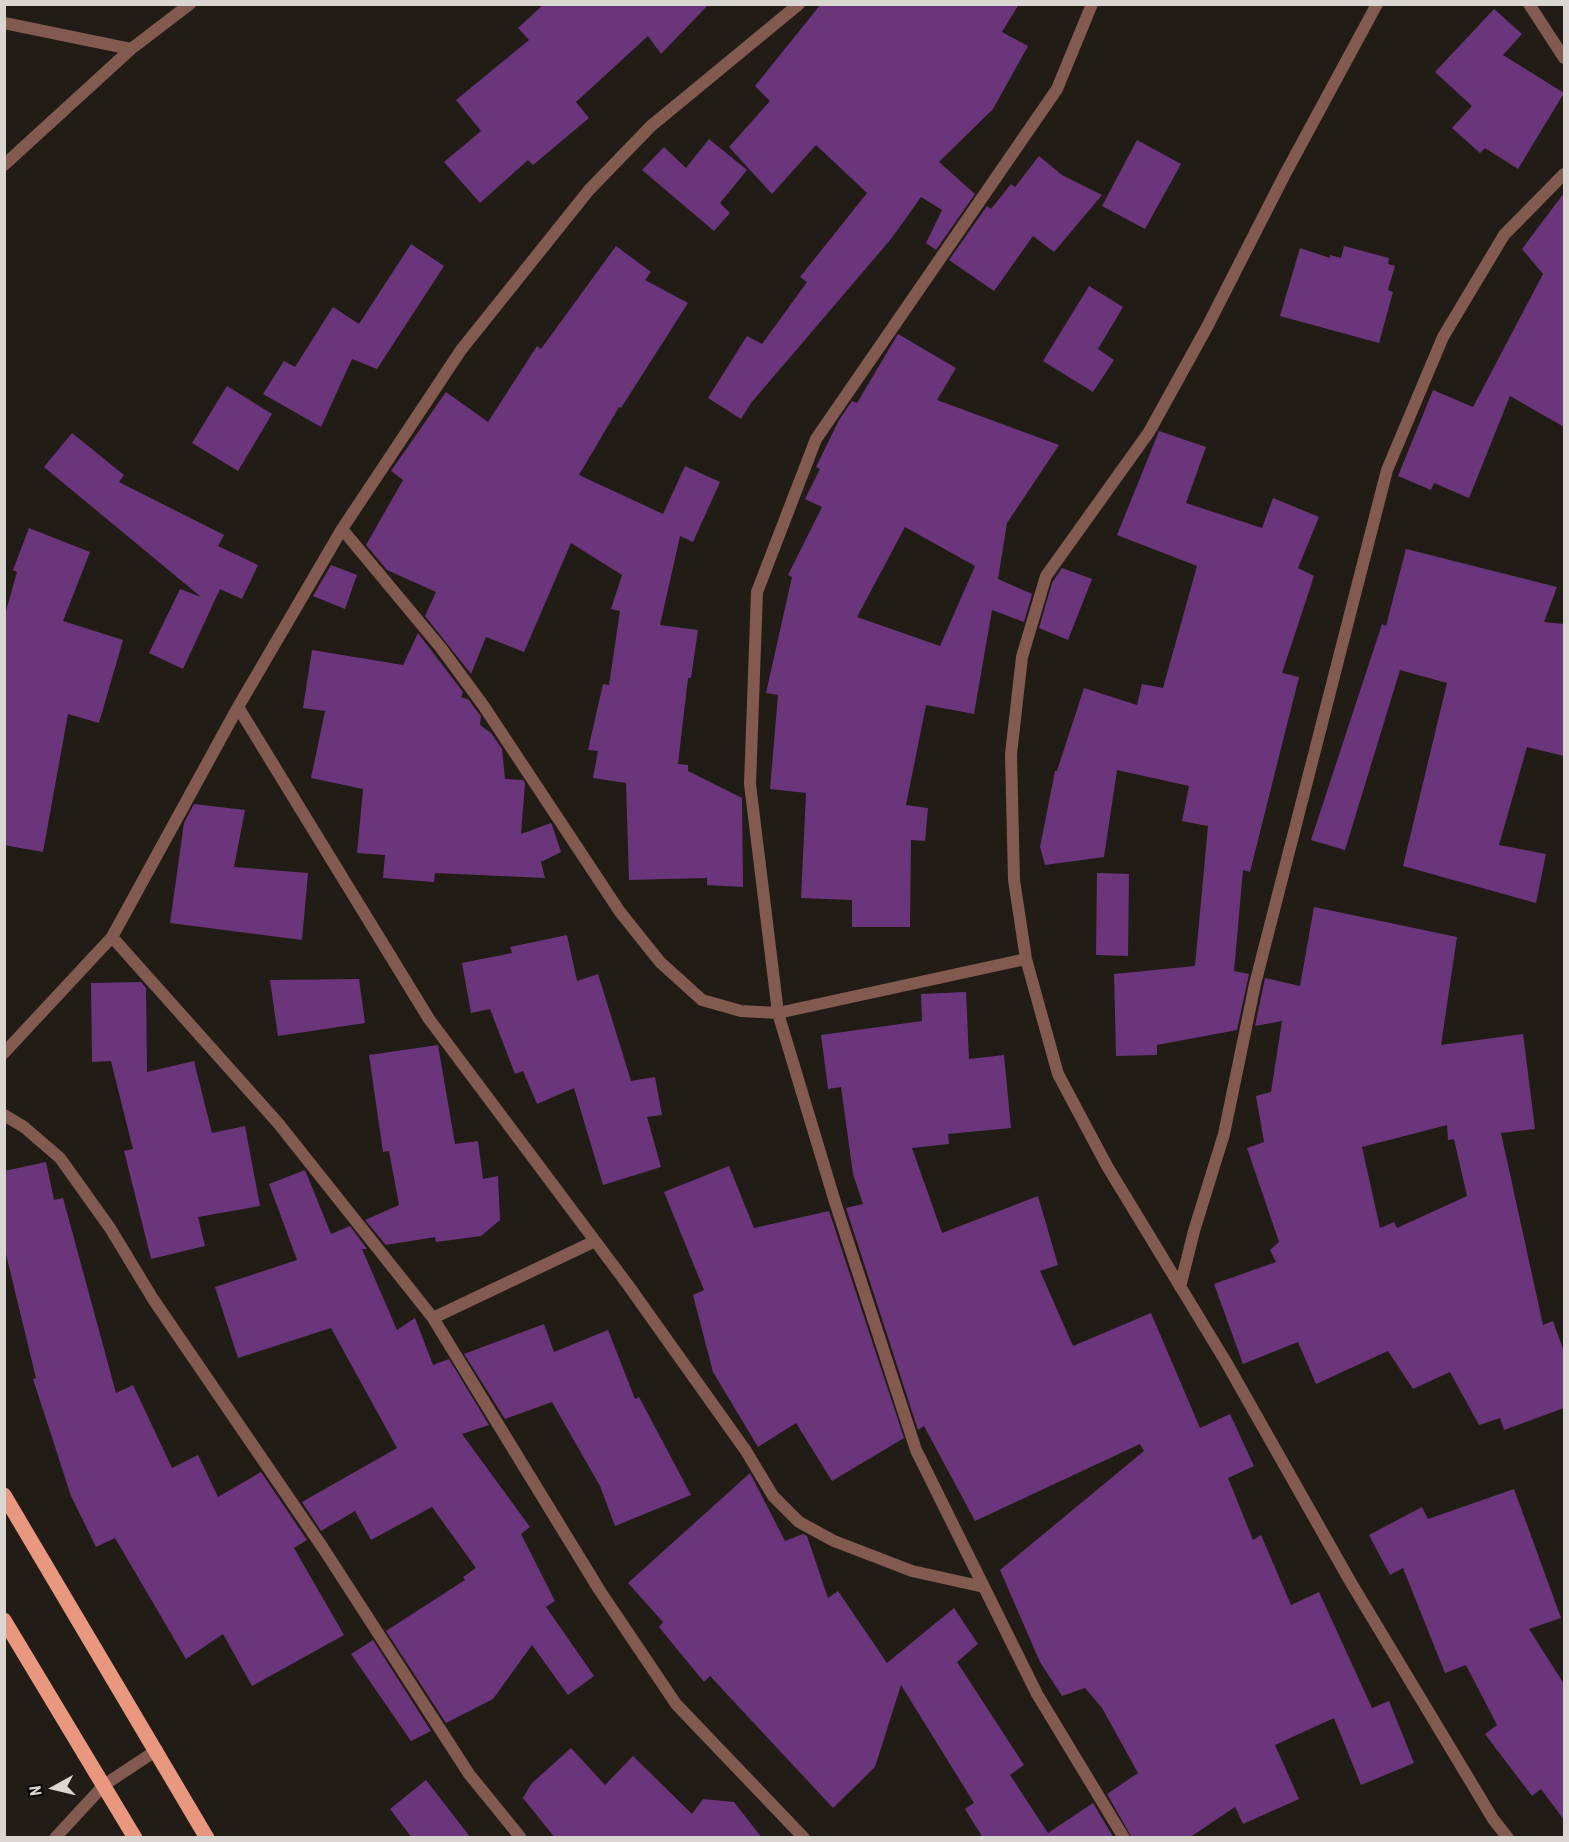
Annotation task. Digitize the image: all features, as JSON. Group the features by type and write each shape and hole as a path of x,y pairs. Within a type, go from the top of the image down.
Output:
{"main road":[{"path":"4,1495 158,1750 207,1838"},
{"path":"4,1620 135,1838"}],"street":[{"path":"4,165 130,49 190,4"},
{"path":"4,1053 112,937 237,707 342,528 461,350 589,190 651,126 799,4"},
{"path":"1092,4 1058,89 816,439 757,592 750,784 778,1013 835,1202 916,1450 1037,1694 1124,1838"},
{"path":"1377,4 1284,176 1207,327 1149,432 1046,576 1022,657 1011,754 1014,879 1026,959 1058,1074 1107,1166 1180,1287 1356,1591 1493,1819 1508,1838"},
{"path":"1529,4 1564,58"},
{"path":"4,23 130,49"},
{"path":"1180,1287 1194,1231 1224,1134 1255,984 1388,470 1443,337 1504,235 1564,174"},
{"path":"342,528 441,648 483,705 620,912 660,963 702,1000 741,1011 778,1013 1026,959"},
{"path":"237,707 429,1019 628,1286 733,1433 773,1496 799,1522 834,1541 912,1571 984,1587"},
{"path":"112,937 278,1123 433,1318 600,1591 676,1704 804,1838"},
{"path":"4,1115 24,1127 60,1158 110,1228 153,1299 323,1548 469,1774 521,1838"},
{"path":"433,1318 593,1242"},
{"path":"55,1838 104,1785 158,1750"}],"building":[{"path":"544,4 709,4 661,54 648,36 576,102 589,118 533,165 528,160 480,203 444,162 481,131 456,100 529,40 518,28"},
{"path":"821,4 1019,4 1002,32 1028,46 993,109 939,162 975,194 936,250 926,243 942,210 921,197 891,239 751,403 741,419 708,398 747,336 762,344 807,282 800,277 867,193 816,145 772,194 729,147 770,101 755,86"},
{"path":"1494,9 1522,34 1503,55 1564,93 1518,169 1485,148 1480,153 1452,128 1472,106 1435,72"},
{"path":"709,139 747,170 720,203 730,213 714,231 642,170 664,147 686,168"},
{"path":"1137,140 1181,164 1145,229 1102,206"},
{"path":"1039,156 1062,175 1102,195 1054,252 1033,236 994,291 949,260 987,206 991,209 1011,184 1015,187"},
{"path":"1564,193 1564,427 1510,396 1469,498 1434,483 1431,490 1398,476 1433,390 1473,407 1543,274 1522,249"},
{"path":"411,244 444,266 377,369 352,359 321,427 263,394 284,361 295,367 333,307 359,324"},
{"path":"616,246 651,272 645,280 688,303 621,408 619,407 579,475 663,514 685,466 720,482 693,542 680,536 660,625 698,630 691,678 688,678 678,764 688,765 688,771 742,798 743,887 707,885 707,878 629,880 626,783 593,778 598,751 588,750 603,684 609,685 620,611 611,609 622,575 571,543 524,652 486,637 471,674 425,616 436,592 387,570 366,545 403,480 391,471 446,392 488,422 537,346 541,349"},
{"path":"1344,246 1389,258 1388,264 1395,266 1388,290 1393,292 1379,343 1280,316 1300,248 1330,258 1330,255 1341,258"},
{"path":"1089,286 1123,307 1098,349 1114,360 1093,392 1043,361"},
{"path":"898,334 956,368 937,400 1059,445 1007,523 998,579 1032,594 1024,622 992,610 974,714 926,705 906,805 928,808 925,841 911,840 910,927 852,927 852,900 801,898 806,793 770,789 778,695 766,693 792,577 788,575 822,507 805,499 820,469 816,467 839,420 852,401 857,403","holes":["905,527 975,566 940,646 857,617"]},
{"path":"227,386 272,414 238,471 192,443"},
{"path":"1159,431 1206,447 1186,503 1262,528 1273,498 1319,517 1298,568 1314,576 1282,673 1299,677 1250,872 1243,870 1234,971 1249,974 1237,1030 1157,1045 1157,1055 1116,1056 1114,974 1195,966 1208,826 1182,821 1189,786 1117,770 1104,857 1045,865 1040,847 1055,771 1057,771 1084,688 1137,705 1142,684 1163,688 1197,566 1117,535"},
{"path":"72,433 124,475 119,482 224,535 218,546 258,565 242,599 220,589 183,669 149,653 180,589 201,597 44,467"},
{"path":"29,528 90,552 63,621 123,640 99,723 68,714 43,852 4,845 4,618 17,572 13,570"},
{"path":"1406,549 1557,587 1544,622 1564,624 1564,756 1527,747 1499,845 1546,854 1536,903 1403,866 1447,683 1400,670 1345,850 1311,840 1382,624 1386,626"},
{"path":"331,565 357,575 345,609 313,596"},
{"path":"1062,568 1092,579 1068,640 1039,628 1052,583"},
{"path":"418,633 463,692 461,697 469,700 481,716 480,725 491,733 502,749 505,779 523,780 525,783 521,834 551,823 561,852 541,862 545,878 435,873 434,882 383,878 385,855 357,853 363,789 311,778 325,711 303,708 312,650 403,665"},
{"path":"194,804 245,810 234,867 308,873 302,940 170,923 184,823"},
{"path":"1097,873 1129,874 1128,956 1096,955"},
{"path":"1314,907 1457,937 1441,1045 1523,1034 1535,1129 1501,1133 1543,1325 1553,1321 1564,1352 1564,1408 1504,1430 1500,1418 1479,1425 1450,1372 1413,1389 1388,1351 1316,1384 1298,1342 1243,1364 1214,1284 1276,1262 1270,1250 1279,1242 1247,1148 1264,1142 1256,1096 1271,1092 1282,1021 1255,1026 1265,978 1300,986","holes":["1447,1125 1448,1140 1454,1139 1467,1196 1397,1228 1394,1222 1380,1228 1362,1147"]},
{"path":"567,935 577,981 598,974 631,1081 655,1077 662,1115 647,1117 661,1167 603,1185 574,1088 537,1104 523,1071 515,1074 490,1009 471,1013 462,963 512,953 510,947"},
{"path":"359,979 365,1023 278,1036 270,980"},
{"path":"141,982 146,988 147,1072 194,1061 212,1133 245,1126 260,1206 198,1217 205,1246 151,1259 124,1151 133,1149 111,1061 92,1062 91,983"},
{"path":"966,992 969,1059 1004,1055 1011,1128 948,1134 949,1144 912,1148 942,1233 1038,1196 1058,1265 1040,1271 1073,1346 1151,1313 1200,1428 1230,1414 1254,1466 1228,1478 1253,1540 1261,1535 1291,1605 1319,1592 1372,1708 1389,1701 1414,1763 1361,1785 1334,1718 1275,1745 1299,1799 1243,1824 1235,1807 1189,1838 1132,1838 1107,1794 1138,1773 1102,1708 1085,1688 1062,1696 1040,1662 1000,1570 1144,1451 1140,1444 975,1521 924,1426 918,1430 846,1208 863,1204 853,1174 841,1087 828,1089 821,1035 922,1021 921,994"},
{"path":"438,1045 455,1144 478,1141 483,1179 498,1176 500,1220 481,1236 436,1242 435,1237 386,1245 365,1220 399,1205 389,1151 383,1152 369,1055"},
{"path":"46,1162 54,1200 63,1198 116,1393 133,1385 172,1468 198,1455 218,1497 261,1472 307,1540 294,1548 344,1635 252,1686 223,1634 186,1659 115,1538 96,1547 71,1496 33,1379 36,1378 4,1246 4,1171"},
{"path":"729,1166 754,1228 829,1211 904,1438 832,1481 796,1423 758,1447 713,1372 693,1295 704,1290 664,1192"},
{"path":"305,1170 331,1234 350,1226 367,1249 362,1249 397,1330 415,1318 433,1365 449,1359 489,1425 462,1434 530,1527 521,1534 555,1601 546,1607 594,1676 568,1695 532,1645 493,1699 446,1723 386,1631 465,1580 463,1577 476,1568 432,1507 371,1540 355,1511 321,1531 302,1502 397,1448 331,1328 238,1358 215,1287 297,1260 269,1184"},
{"path":"544,1324 554,1352 608,1330 635,1399 639,1397 691,1495 615,1526 600,1486 552,1402 505,1419 464,1354"},
{"path":"750,1473 785,1541 803,1534 807,1536 828,1598 838,1591 887,1663 954,1608 978,1644 957,1662 1024,1765 1010,1775 1048,1833 1093,1803 1114,1838 983,1838 965,1809 974,1803 901,1685 875,1767 833,1808 710,1676 704,1682 659,1627 663,1622 628,1583"},
{"path":"1514,1489 1561,1618 1529,1629 1564,1684 1564,1820 1541,1789 1532,1796 1485,1734 1497,1725 1466,1665 1445,1673 1403,1568 1390,1575 1369,1535 1422,1507 1428,1519"},
{"path":"373,1640 431,1731 411,1741 351,1654"},
{"path":"571,1748 605,1785 633,1756 692,1814 703,1799 734,1802 762,1838 555,1838 523,1798 531,1784"},
{"path":"426,1780 471,1838 412,1838 390,1809"}]}
